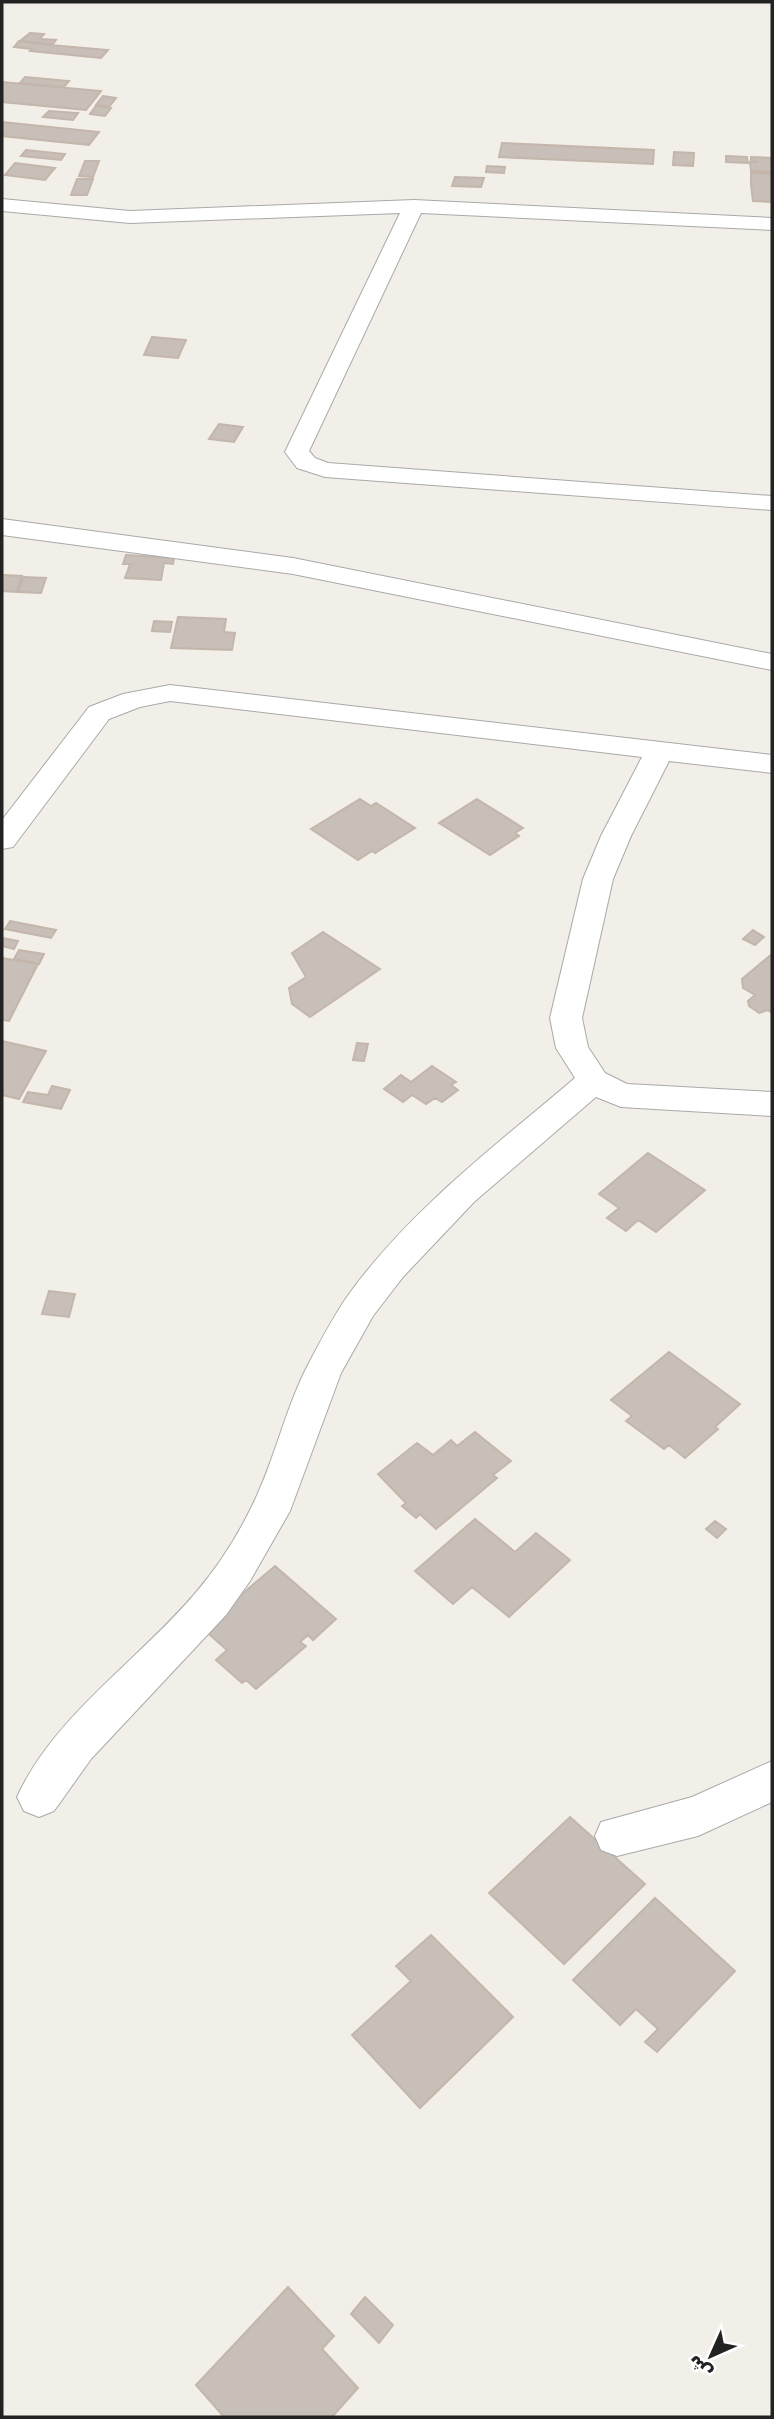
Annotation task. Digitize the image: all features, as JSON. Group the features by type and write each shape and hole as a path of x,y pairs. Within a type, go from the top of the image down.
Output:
{"street":[{"path":"2,205 130,217 414,206 772,224"},
{"path":"414,206 298,452 306,463 325,470 772,503"},
{"path":"2,527 293,566 772,662"},
{"path":"2,841 99,713 152,695 170,693 772,764"},
{"path":"660,751 616,836 598,879 566,1018 572,1048 593,1081 621,1095 659,1100 730,1100 772,1104"},
{"path":"39,1797 76,1745 212,1603 236,1569 270,1511 323,1371 360,1306 390,1268 462,1194 593,1081"},
{"path":"617,1836 698,1816 772,1780"}],"building":[{"path":"30,33 44,34 40,39 56,40 53,44 20,41"},
{"path":"19,41 108,50 101,58 30,51 32,49 14,47"},
{"path":"25,77 69,81 64,87 20,83"},
{"path":"2,82 101,91 86,110 2,102"},
{"path":"103,96 116,98 109,107 96,105"},
{"path":"96,106 111,108 105,116 90,114"},
{"path":"49,111 78,113 73,120 43,117"},
{"path":"2,122 99,132 89,145 2,136"},
{"path":"502,143 654,150 653,164 499,157"},
{"path":"26,150 65,154 61,160 21,156"},
{"path":"674,152 694,153 693,166 673,165"},
{"path":"726,156 747,157 748,163 726,162"},
{"path":"751,157 772,158 772,172 751,171 750,162 758,162 751,160"},
{"path":"85,161 99,161 93,177 79,176"},
{"path":"15,163 55,168 45,180 5,175"},
{"path":"487,166 505,167 504,173 486,172"},
{"path":"751,173 772,174 772,202 753,201 751,185 754,184 751,184"},
{"path":"455,177 484,178 481,187 452,186"},
{"path":"77,179 93,179 87,195 71,195"},
{"path":"152,337 186,340 178,358 144,355"},
{"path":"219,424 243,427 234,442 209,439"},
{"path":"126,555 174,558 173,564 164,563 161,580 125,578 130,564 123,564"},
{"path":"2,575 22,576 17,592 2,591"},
{"path":"24,577 46,578 41,593 18,592"},
{"path":"178,617 226,619 224,632 235,633 232,650 171,648"},
{"path":"154,621 172,622 170,632 152,631"},
{"path":"360,799 371,806 376,803 415,828 375,853 372,851 358,860 311,829"},
{"path":"477,799 523,828 515,833 519,836 490,855 439,823"},
{"path":"10,921 56,930 51,938 5,929"},
{"path":"753,930 764,937 755,945 743,939"},
{"path":"323,932 380,969 310,1017 292,1004 289,988 306,977 292,953"},
{"path":"2,938 18,941 14,949 2,946"},
{"path":"19,950 44,954 39,964 14,959"},
{"path":"772,954 772,1013 768,1010 759,1013 749,1006 748,1001 755,995 743,988 742,979"},
{"path":"2,958 38,964 9,1021 2,1020"},
{"path":"2,1041 46,1051 19,1099 2,1095"},
{"path":"357,1043 368,1044 364,1061 353,1060"},
{"path":"432,1066 456,1082 451,1085 458,1090 442,1102 435,1098 426,1104 412,1095 403,1102 384,1089 401,1075 411,1082"},
{"path":"52,1086 70,1090 61,1109 23,1102 28,1092 48,1095"},
{"path":"648,1153 705,1190 656,1232 638,1220 626,1231 607,1218 619,1208 599,1194"},
{"path":"49,1291 75,1294 69,1317 42,1314"},
{"path":"669,1352 740,1404 715,1427 718,1429 685,1458 669,1445 664,1449 626,1421 632,1416 611,1400"},
{"path":"475,1432 511,1461 493,1475 497,1478 436,1529 420,1514 416,1518 402,1506 406,1503 378,1474 417,1443 433,1455 451,1440 457,1446"},
{"path":"475,1519 515,1552 536,1533 570,1560 509,1617 472,1587 453,1604 415,1571"},
{"path":"715,1521 726,1529 717,1538 706,1529"},
{"path":"275,1566 336,1619 313,1640 308,1635 300,1642 306,1646 256,1689 246,1680 242,1683 216,1660 227,1650 202,1628"},
{"path":"570,1817 645,1884 564,1964 489,1893"},
{"path":"655,1898 735,1971 657,2052 645,2042 658,2029 636,2009 620,2025 573,1980"},
{"path":"431,1935 513,2017 420,2108 352,2035 411,1981 396,1966"},
{"path":"288,2287 334,2336 322,2349 358,2388 332,2417 224,2417 196,2385"},
{"path":"365,2297 393,2325 379,2343 351,2314"}]}
